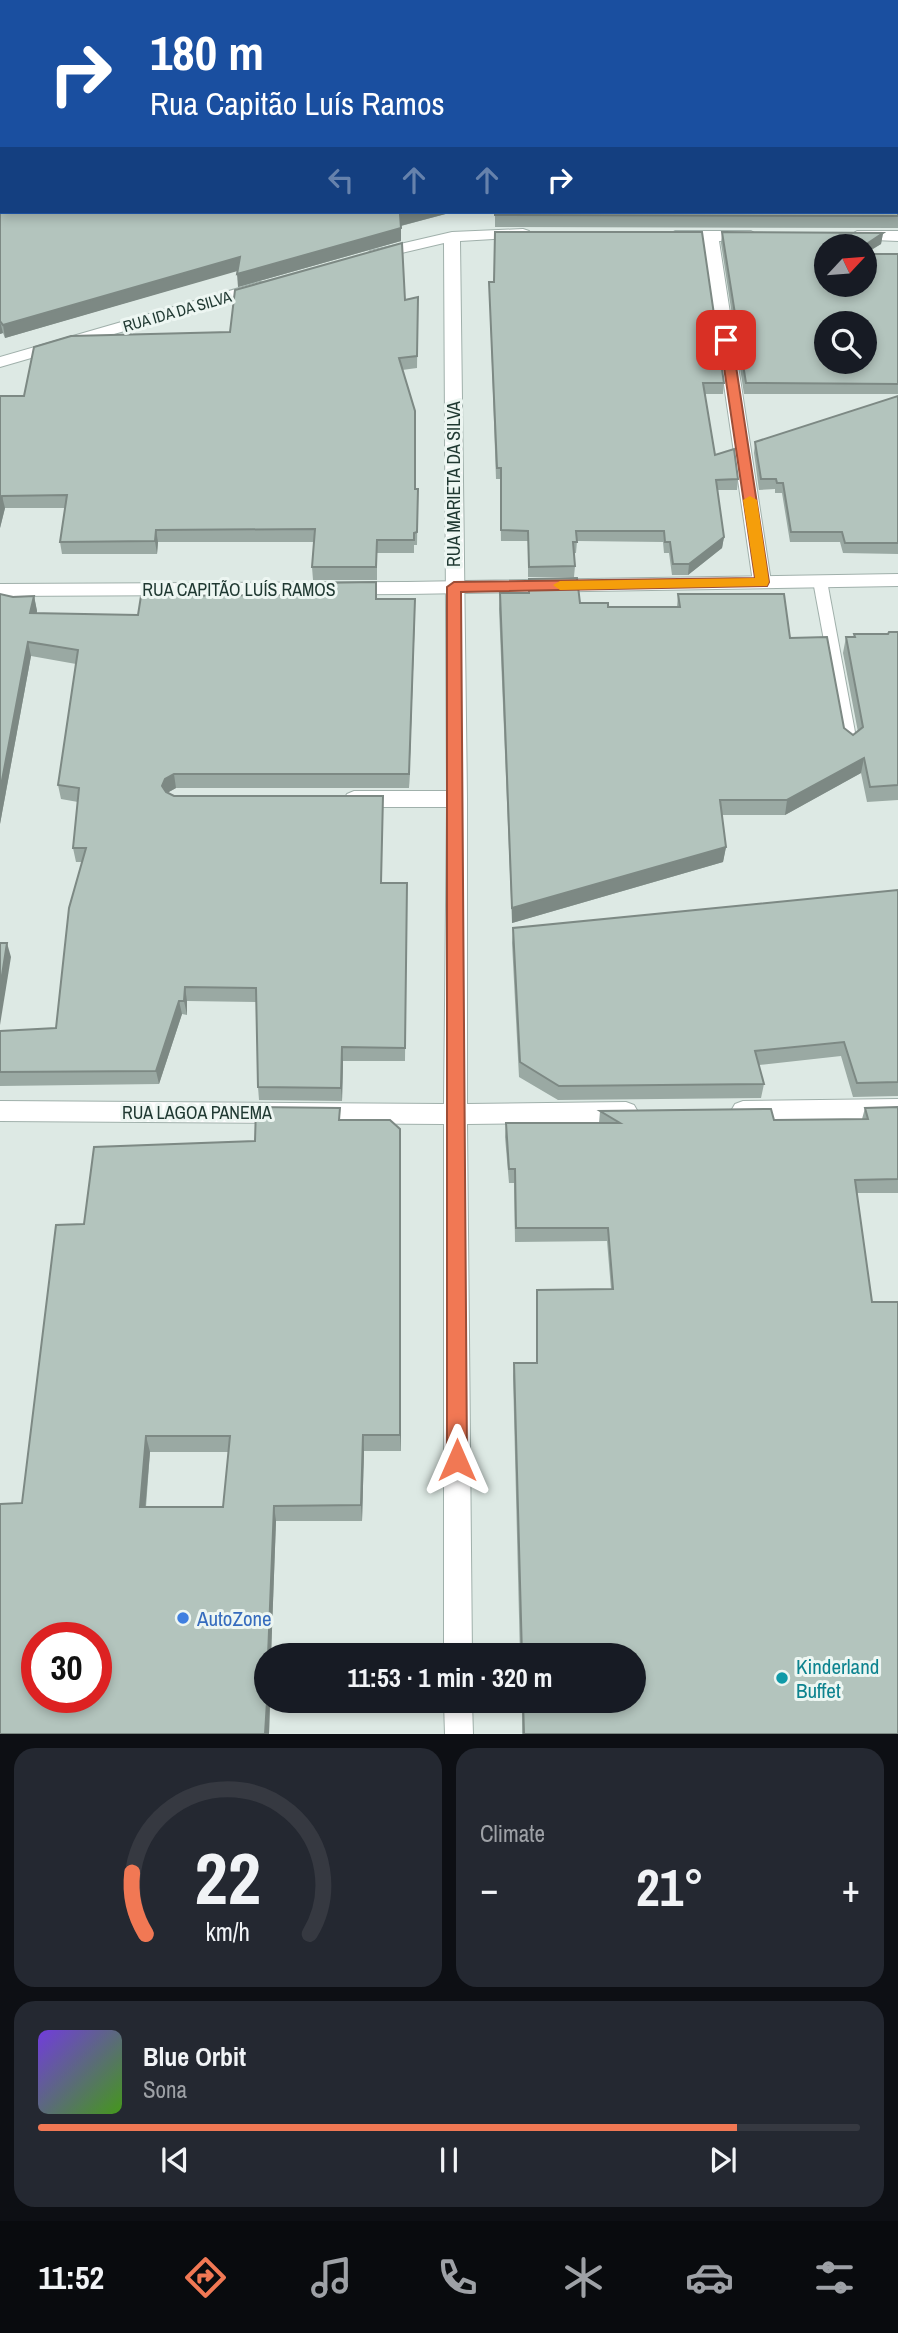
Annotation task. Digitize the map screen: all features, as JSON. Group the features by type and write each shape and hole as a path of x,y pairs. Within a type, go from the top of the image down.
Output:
{"street":[{"path":"359,259 452,237 539,234"},
{"path":"657,235 764,236"},
{"path":"710,236 762,582"},
{"path":"877,236 898,236"},
{"name":"RUA MARIETA DA SILVA","path":"452,237 457,799 455,1114 458,1643"},
{"name":"RUA IDA DA SILVA","path":"2,357 282,281"},
{"name":"RUA CAPITÃO LUÍS RAMOS","path":"0,590 898,580"},
{"path":"335,799 457,799"},
{"path":"721,1111 898,1109"},
{"name":"RUA LAGOA PANEMA","path":"0,1111 455,1114 653,1112"},
{"path":"458,1713 458,1734"}],"lane":[{"path":"820,582 850,743"}],"building":[{"path":"0,214 400,214 401,228 237,274 240,257 3,325 0,321"},
{"path":"898,214 898,216 495,215"},
{"path":"495,232 702,232 724,383 703,383 715,455 734,449 738,479 716,480 724,537 689,564 673,564 670,542 665,542 664,531 576,531 577,542 573,542 575,566 529,567 528,531 501,530 501,468 497,468 489,282 494,282"},
{"path":"722,232 883,233 877,237 877,234 814,234 814,298 877,298 877,254 898,254 898,384 746,383"},
{"path":"402,243 405,300 418,297 417,356 399,358 415,411 417,532 414,533 414,540 377,540 376,567 312,567 315,529 156,530 155,541 60,542 67,495 2,496 0,505 0,396 24,396 34,347 71,336 230,332 235,290"},
{"path":"898,396 898,543 845,543 842,532 791,532 783,483 777,483 776,479 761,479 755,442"},
{"path":"577,578 580,603 608,603 608,607 680,607 678,594 784,594 790,638 827,637 844,728 853,735 863,727 846,637 855,637 854,634 898,632 898,785 870,787 864,758 787,800 720,800 726,847 512,908 500,593 529,593 529,579"},
{"path":"376,582 376,599 415,599 409,774 174,774 165,779 162,786 174,796 383,796 381,883 407,883 405,1048 342,1047 341,1088 258,1087 256,988 185,987 184,1001 179,1001 156,1071 0,1072 0,1031 56,1028 69,908 86,848 73,848 79,788 58,785 78,650 28,642 0,791 0,594 13,597 34,596 30,613 138,615 141,596 311,595 311,583"},
{"path":"898,890 898,1082 857,1083 844,1042 755,1051 764,1084 559,1086 520,1062 513,928"},
{"path":"0,943 7,943 0,988"},
{"path":"256,1107 340,1108 339,1120 390,1120 400,1129 400,1435 363,1435 361,1505 274,1506 269,1643 254,1643 254,1713 266,1713 265,1734 0,1734 0,1504 22,1503 56,1225 84,1224 94,1147 255,1141","holes":["146,1436 230,1436 223,1507 140,1507"]},
{"path":"898,1107 898,1179 855,1180 872,1302 898,1302 898,1734 524,1734 523,1713 646,1713 646,1643 522,1643 514,1363 537,1363 537,1290 613,1289 608,1228 516,1228 515,1169 509,1169 506,1123 620,1123 600,1111 771,1109 774,1120 868,1119 865,1108"}],"slow traffic":[{"path":"560,585 762,582 750,500"}],"place":[{"name":"AutoZone","path":"183,1618"},
{"name":"Kinderland Buffet","path":"782,1678"}],"route":[{"path":"457,1460 457,799 454,587 762,582 726,340"}]}
